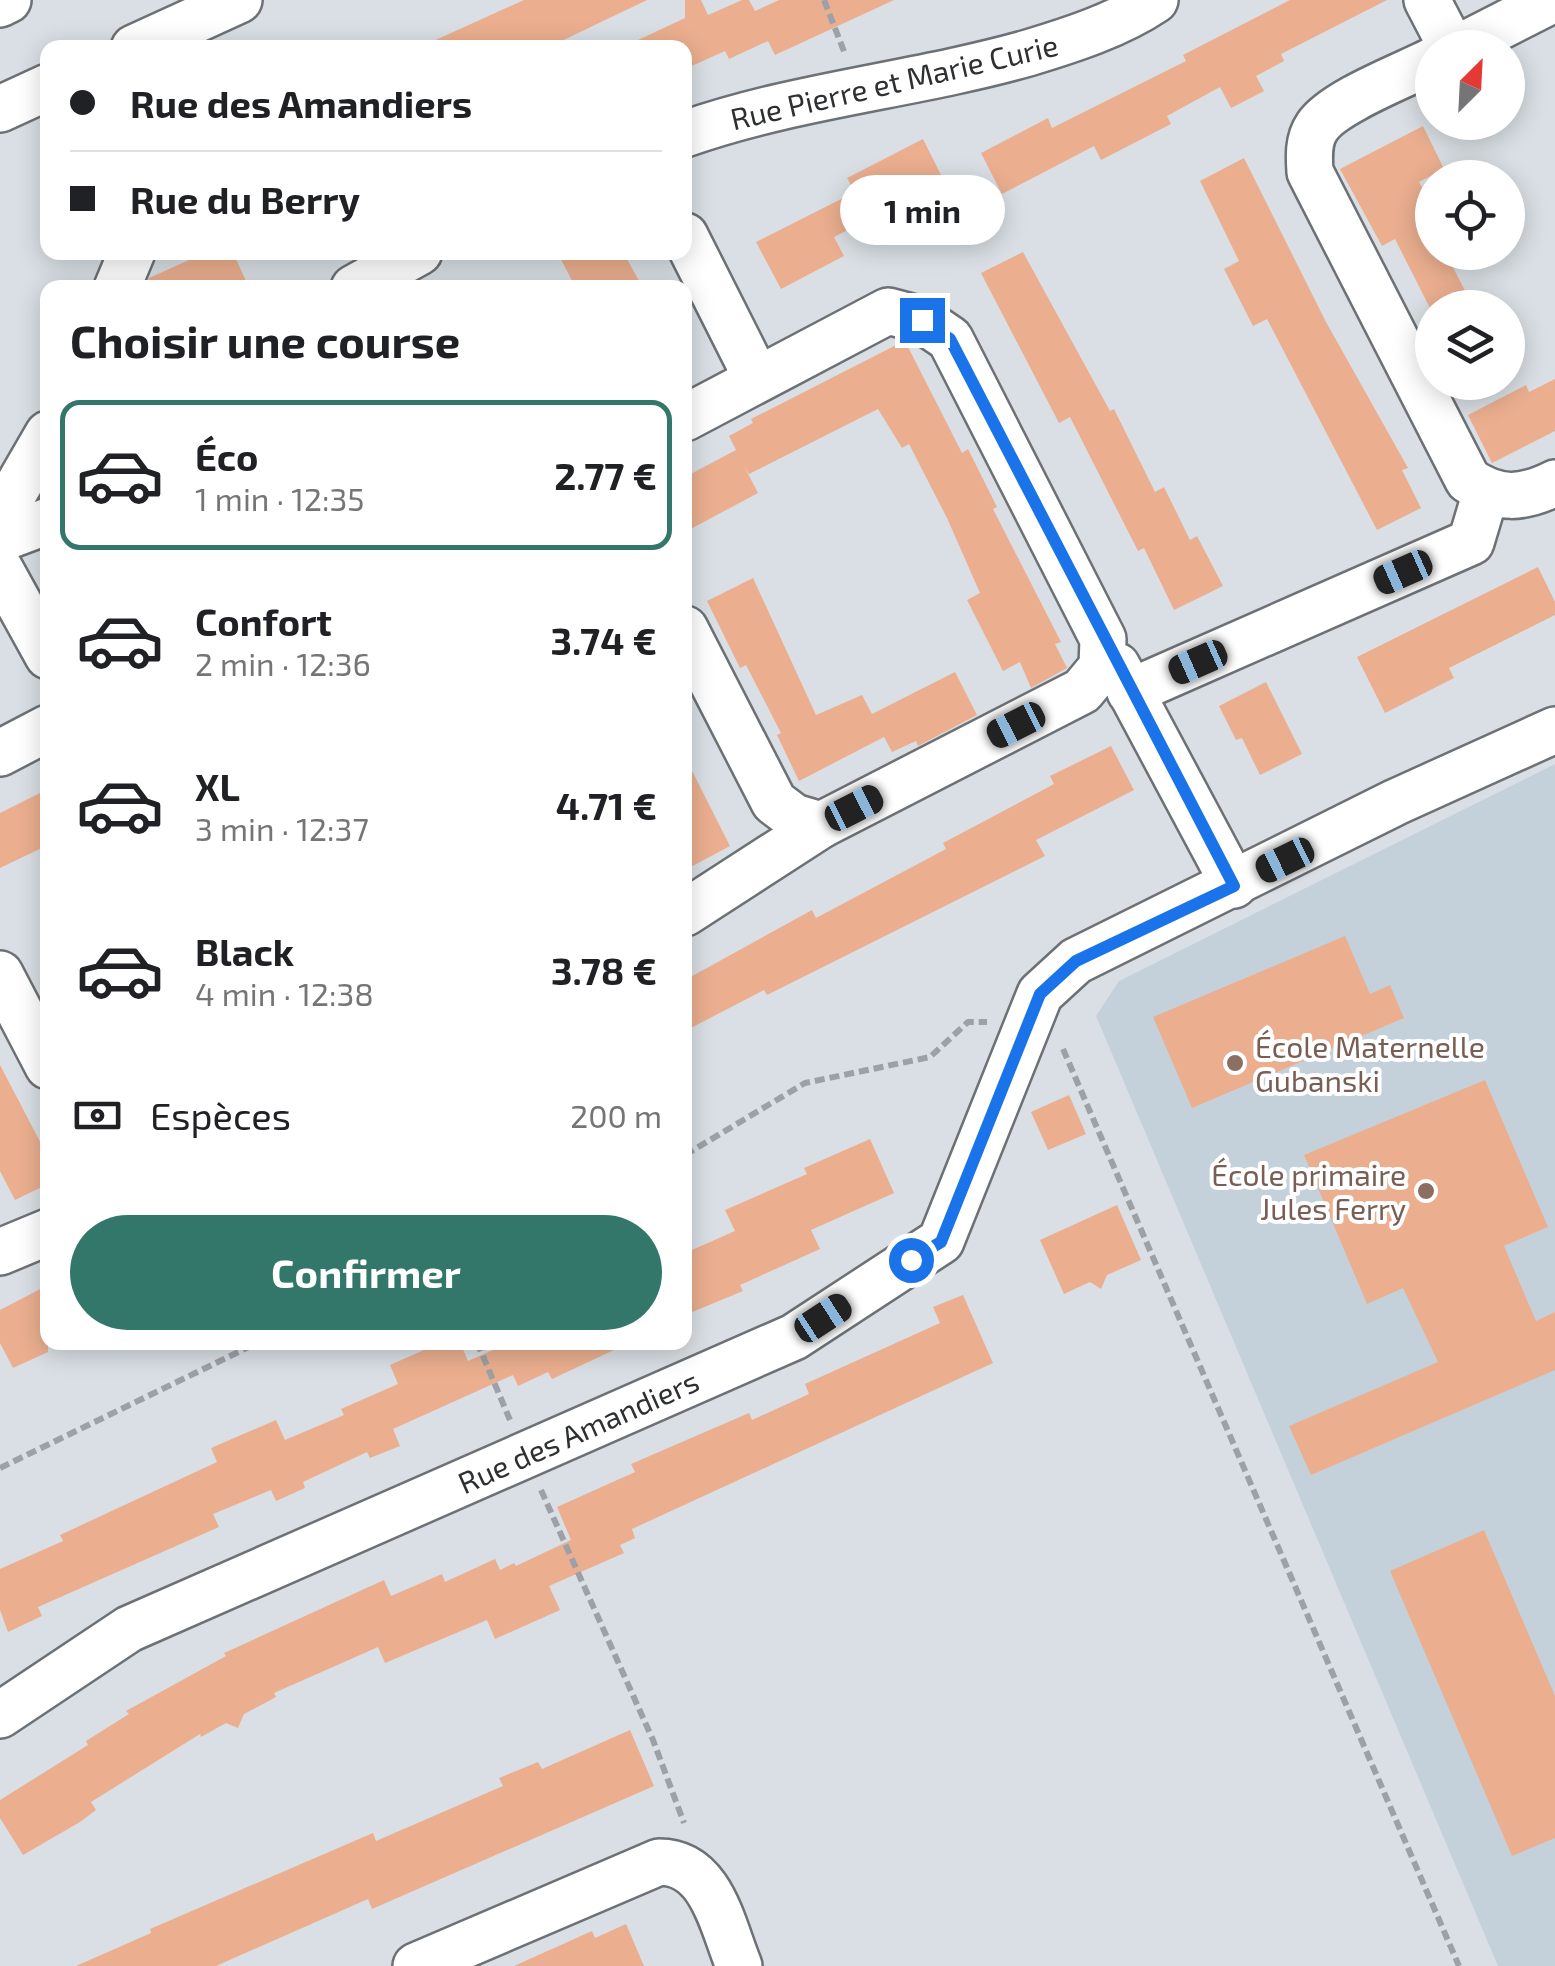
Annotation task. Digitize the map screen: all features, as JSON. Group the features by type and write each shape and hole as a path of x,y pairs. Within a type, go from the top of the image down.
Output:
{"street":[{"path":"0,4 8,0"},
{"name":"Rue Pierre et Marie Curie","path":"692,132 732,118 983,66 1065,42 1155,0"},
{"path":"1427,0 1444,30"},
{"path":"1491,30 1552,0"},
{"path":"1415,70 1330,113 1316,127 1308,152 1310,172 1468,480 1486,492 1510,497 1536,493 1555,483"},
{"path":"0,109 40,91"},
{"path":"692,250 756,377"},
{"path":"368,280 404,260"},
{"path":"692,414 888,311 922,320 950,339 1234,886"},
{"path":"0,517 35,471"},
{"path":"1130,692 1471,542 1486,492"},
{"path":"0,539 40,524"},
{"path":"0,569 40,642"},
{"path":"692,908 821,825 1082,692 1102,666 1104,639"},
{"path":"692,643 774,802 794,818 821,825"},
{"path":"1034,1009 1076,961 1234,886 1396,802 1555,730"},
{"path":"0,753 40,732"},
{"path":"0,974 40,1051"},
{"name":"Rue des Amandiers","path":"0,1715 129,1629 794,1337 941,1242 1034,1009"},
{"path":"0,1252 40,1235"},
{"path":"416,1966 659,1862 680,1863 703,1880 740,1966"}],"path":[{"path":"824,0 840,34 855,91"},
{"path":"692,1150 806,1083 930,1057 968,1022 1034,1009 1459,1966"},
{"path":"0,1468 242,1350"},
{"path":"480,1350 654,1740 703,1880"}],"shaded area":[{"path":"1555,764 1555,1966 1498,1966 1096,1016 1119,981"}],"building":[{"path":"524,0 647,0 564,40 436,40"},
{"path":"685,0 701,0 708,15 742,0 749,0 755,11 779,0 894,0 775,55 768,41 729,59 725,51 692,66 692,40 638,40 685,18"},
{"path":"1290,0 1387,0 1281,54 1284,61 1256,76 1264,91 1231,108 1220,87 1167,116 1171,124 1101,160 1094,146 1002,194 981,153 1048,118 1052,128 1186,61 1183,55"},
{"path":"1415,130 1415,140 1430,140 1440,160 1415,160 1415,270 1454,270 1465,290 1421,290 1395,239 1382,246 1340,169"},
{"path":"923,139 944,181 834,237 844,256 781,289 756,242 855,192 847,178"},
{"path":"1244,158 1326,322 1408,468 1402,470 1421,508 1377,530 1267,319 1253,326 1224,269 1239,261 1200,181"},
{"path":"1023,252 1110,411 1114,409 1155,492 1164,487 1190,540 1197,536 1223,586 1174,610 1144,548 1138,551 1070,417 1059,423 981,273"},
{"path":"189,260 237,260 245,280 148,280"},
{"path":"561,260 627,260 639,280 572,280"},
{"path":"906,343 962,453 968,449 997,507 993,509 1061,642 1055,644 1067,668 1031,688 1020,662 1003,671 967,600 980,593 947,518 909,444 902,448 878,409 749,474 744,466 758,493 692,528 692,473 736,450 729,436 753,423 751,419"},
{"path":"1555,379 1555,431 1492,463 1468,415 1497,400 1525,400 1526,385 1529,392"},
{"path":"1538,567 1555,602 1555,615 1449,668 1454,678 1385,713 1357,657"},
{"path":"753,578 816,715 862,695 872,714 955,672 977,715 918,746 916,741 892,752 882,733 884,737 799,781 777,735 781,733 746,665 740,668 707,601"},
{"path":"1266,682 1302,754 1260,775 1242,738 1236,740 1219,706"},
{"path":"1111,746 1134,790 1036,840 1045,856 767,995 764,990 692,1027 692,976 812,910 816,918 946,849 943,843 1054,784 1050,776"},
{"path":"692,771 730,846 692,866"},
{"path":"40,793 40,849 0,868 0,813"},
{"name":"École Maternelle Gubanski","path":"1345,936 1370,994 1390,985 1404,1018 1192,1108 1153,1017"},
{"path":"0,1065 40,1142 40,1188 15,1200 0,1171"},
{"path":"1485,1080 1548,1227 1504,1246 1536,1321 1555,1312 1555,1370 1311,1475 1289,1426 1438,1362 1403,1288 1367,1304 1304,1155"},
{"path":"1069,1095 1086,1134 1048,1150 1031,1112"},
{"path":"870,1139 894,1193 811,1230 820,1249 740,1285 743,1291 692,1312 692,1250 735,1231 725,1210 807,1174 804,1168"},
{"path":"1117,1205 1141,1260 1107,1275 1101,1289 1090,1282 1064,1294 1040,1240"},
{"path":"40,1289 40,1350 48,1352 13,1368 0,1343 0,1310"},
{"path":"963,1295 993,1363 632,1529 635,1538 620,1545 624,1553 549,1586 560,1610 495,1639 487,1620 385,1663 378,1647 274,1693 276,1697 244,1714 238,1728 226,1723 201,1737 200,1734 91,1802 96,1810 23,1855 0,1818 0,1800 88,1745 86,1741 129,1714 126,1711 226,1656 224,1653 384,1580 391,1596 442,1574 445,1582 495,1559 500,1570 514,1563 516,1566 571,1540 557,1507 635,1472 631,1464 749,1413 752,1420 809,1394 805,1384 940,1323 933,1307"},
{"path":"424,1350 463,1350 468,1361 493,1350 614,1350 552,1379 548,1372 518,1386 513,1375 393,1429 400,1446 370,1458 367,1452 303,1482 305,1488 276,1501 271,1490 213,1514 219,1527 38,1607 42,1616 8,1632 0,1610 0,1569 63,1541 60,1535 217,1462 211,1448 276,1420 285,1440 344,1415 341,1409 398,1384 390,1365"},
{"path":"1484,1530 1555,1696 1555,1838 1512,1856 1390,1571"},
{"path":"630,1730 654,1786 372,1909 368,1899 216,1966 76,1966 151,1933 150,1929 373,1833 376,1841 503,1786 499,1778 538,1762 542,1769"},
{"path":"626,1924 644,1966 514,1966 592,1931 595,1938"}],"place":[{"name":"École Maternelle Gubanski","path":"1235,1063"},
{"name":"École primaire Jules Ferry","path":"1426,1191"}],"route":[{"path":"911,1260 941,1242 1040,994 1076,961 1234,886 950,339 922,320"}]}
